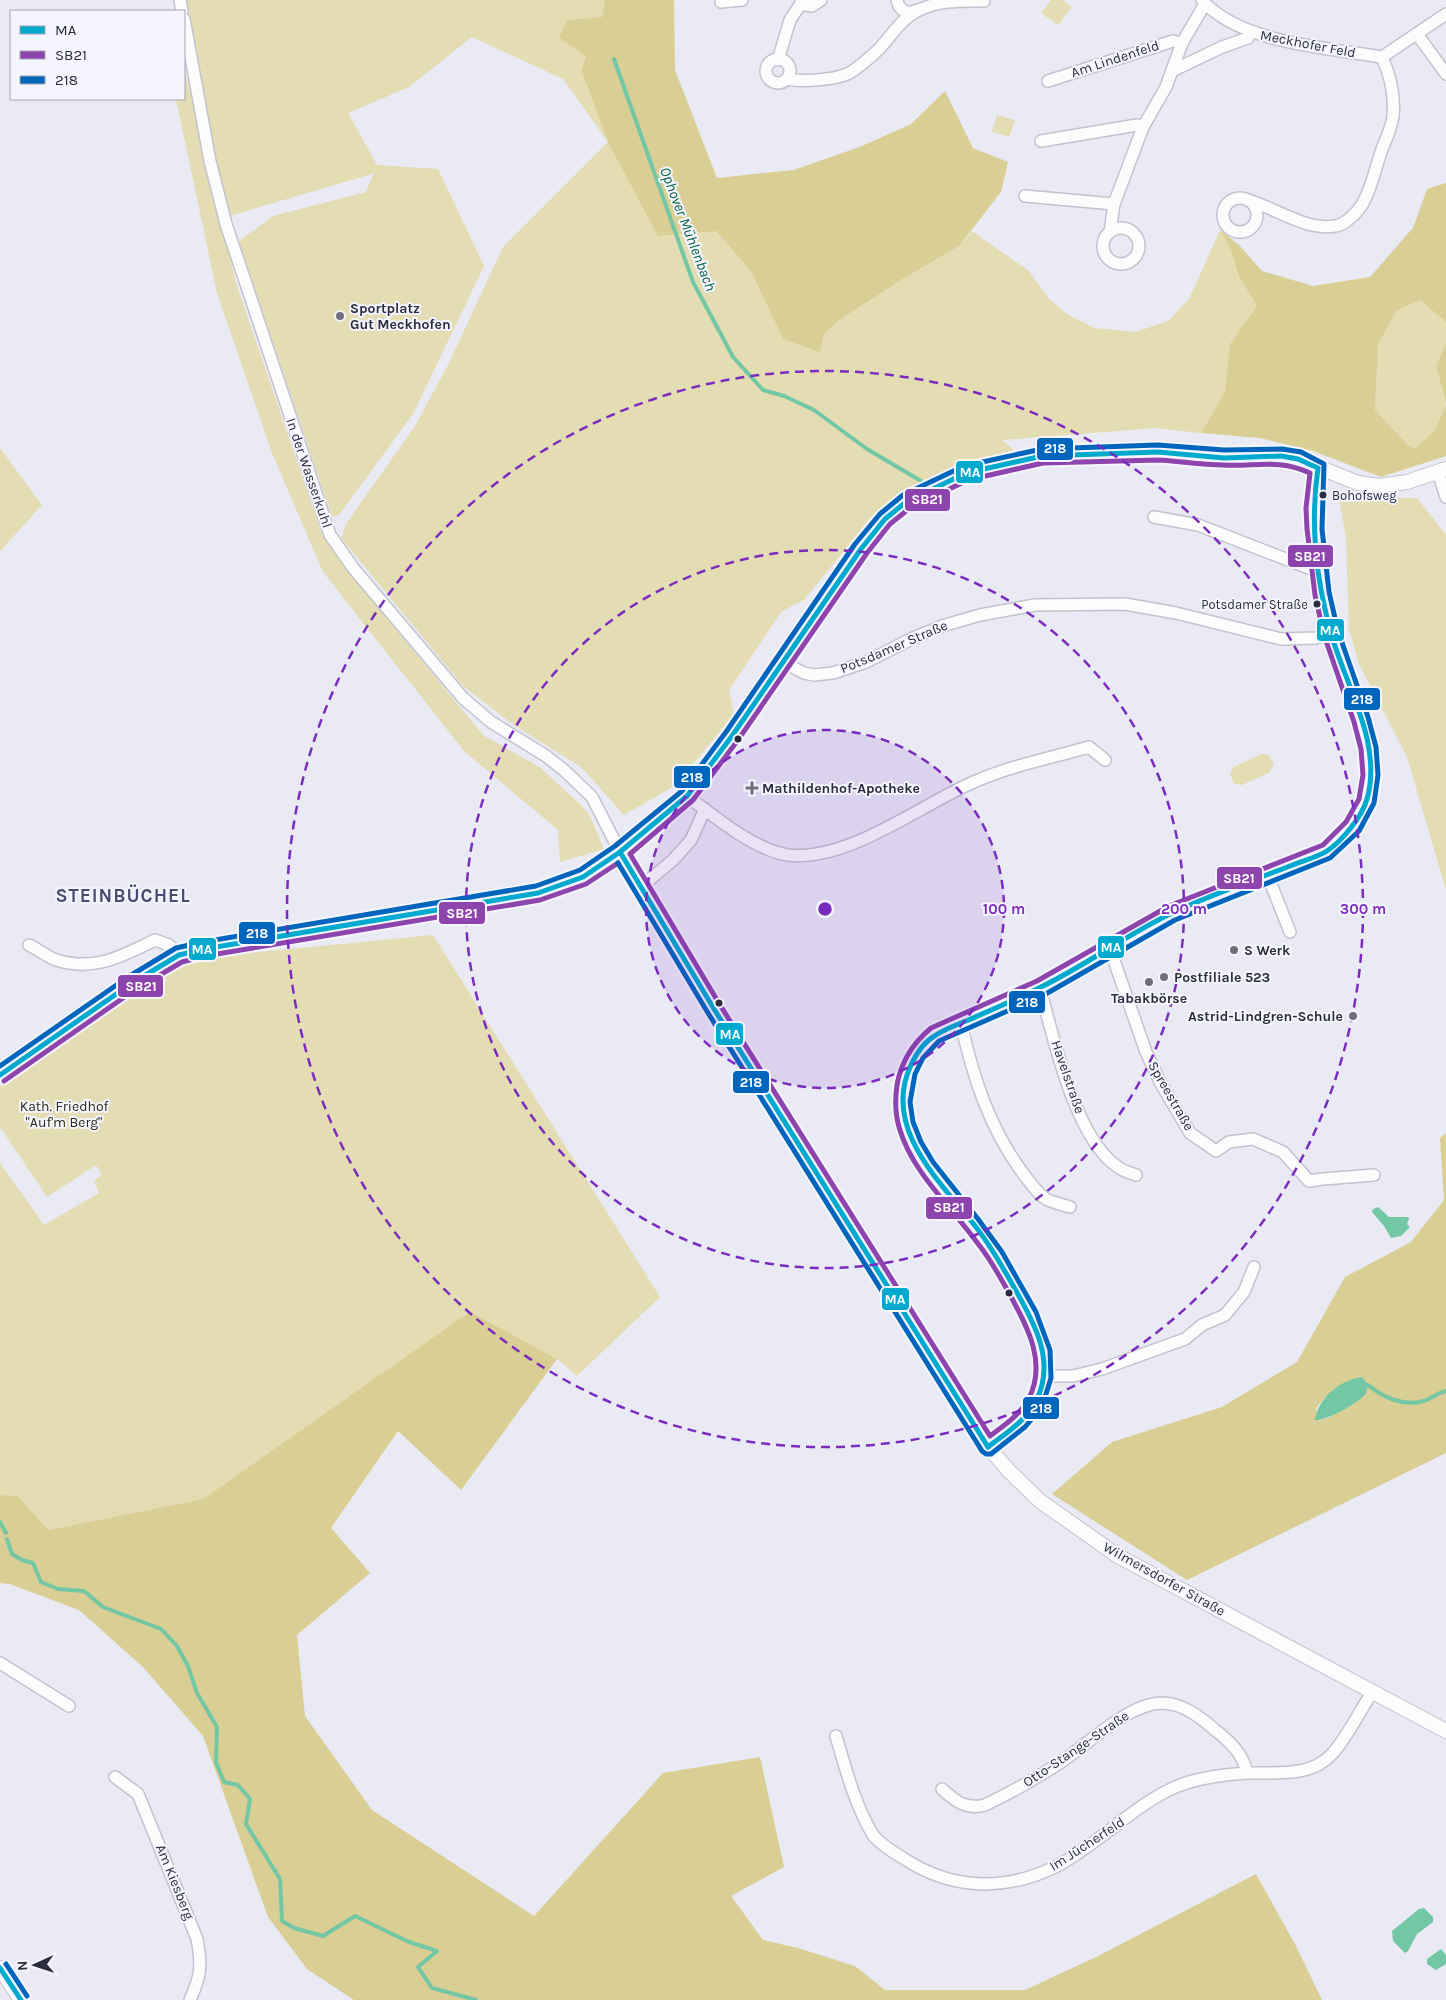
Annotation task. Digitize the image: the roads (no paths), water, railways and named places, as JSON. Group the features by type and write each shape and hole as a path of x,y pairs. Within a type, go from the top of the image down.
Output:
{"street":[{"path":"722,2 742,0"},
{"path":"778,60 790,20 802,1 812,6 821,0"},
{"path":"897,0 903,11 915,12 930,5 952,0 984,1"},
{"path":"787,79 790,72 788,65 778,60 772,61 768,65 767,76 776,83 787,79 803,82 847,74 879,49 897,27 921,6 922,0"},
{"name":"Meckhofer Feld","path":"1204,2 1225,18 1251,32 1311,45 1382,57"},
{"name":"Am Lindenfeld","path":"1110,232 1114,204 1143,126 1166,87 1182,43 1204,2"},
{"path":"1248,200 1265,205 1309,224 1323,227 1337,226 1351,217 1363,203 1393,118 1393,95 1388,71 1382,57 1446,14"},
{"name":"In der Wasserkuhl","path":"185,24 210,161 226,224 330,535 354,569 463,698 491,722 559,766 592,797 620,852"},
{"path":"1172,72 1222,47 1248,38 1251,32"},
{"path":"1417,34 1446,74"},
{"name":"Am Lindenfeld","path":"1048,80 1173,41 1182,43"},
{"path":"1041,141 1137,125 1143,126"},
{"path":"1025,196 1114,204"},
{"path":"0,1075 132,983 179,955 538,892 583,877 620,852 687,796 732,736 885,519 906,502 966,473 1042,456 1158,452 1224,458 1281,456 1298,459 1358,483 1379,486 1407,482 1442,470 1446,497"},
{"path":"988,1447 1025,1417 1034,1404 1045,1376 1043,1348 1038,1332 1027,1311 986,1241 917,1152 904,1118 904,1086 915,1057 925,1043 935,1035 1040,988 1172,913 1314,857 1341,840 1359,818 1369,791 1371,776 1368,746 1331,634 1318,572 1314,504 1318,468"},
{"path":"1154,517 1198,525 1318,572"},
{"name":"Potsdamer Straße","path":"784,662 804,673 814,675 833,673 866,662 913,638 956,622 1014,608 1045,604 1125,604 1281,639 1315,638 1331,634"},
{"path":"687,796 746,837 771,851 807,856 848,846 920,810 940,797 1012,767 1089,747 1105,760"},
{"path":"641,887 673,860 690,840 705,809"},
{"name":"Wilmersdorfer Straße","path":"620,852 714,1009 988,1447 1040,1501 1118,1556 1446,1731"},
{"path":"1267,874 1290,932"},
{"path":"29,944 55,960 74,963 96,964 110,961 156,940 169,945 179,955"},
{"name":"Spreestraße","path":"1110,949 1146,1052 1175,1110 1190,1133 1216,1151 1228,1142 1253,1139 1269,1145 1283,1152 1309,1181 1323,1178 1374,1175"},
{"name":"Havelstraße","path":"1040,988 1067,1083 1078,1112 1093,1140 1106,1156 1118,1167 1136,1175"},
{"path":"961,1023 979,1090 1001,1140 1029,1181 1047,1200 1070,1207"},
{"path":"1045,1376 1073,1376 1102,1369 1185,1339 1202,1325 1225,1315 1244,1292 1254,1267"},
{"path":"0,1663 69,1706"},
{"name":"Im Jücherfeld","path":"836,1736 855,1798 874,1837 892,1851 930,1874 943,1879 974,1884 999,1884 1043,1872 1058,1865 1173,1788 1204,1779 1247,1773 1297,1772 1315,1768 1332,1754 1373,1691"},
{"name":"Otto-Stange-Straße","path":"942,1789 964,1806 985,1804 1038,1777 1136,1709 1160,1703 1184,1708 1201,1717 1236,1749 1244,1760 1247,1773"},
{"name":"Am Kiesberg","path":"115,1777 138,1794 197,1939 200,1962 199,1980 190,2000"},
{"path":"3,1978 22,2000"}],"waterway":[{"name":"Ophover Mühlenbach","path":"614,59 693,282 733,357 763,390 784,396 814,410 867,449 921,481"},
{"path":"1368,1385 1387,1397 1409,1403 1424,1401 1446,1391"},
{"path":"0,1522 6,1533"},
{"path":"7,1539 12,1554 22,1560 33,1563 41,1582 58,1589 84,1591 103,1607 161,1629 177,1646 188,1666 197,1693 217,1727 216,1762 224,1782 238,1785 250,1799 246,1824 280,1879 282,1921 294,1928 323,1936 355,1916 409,1942 437,1951 418,1967 432,1988 476,2000"}],"place":[{"name":"Sportplatz Gut Meckhofen","path":"340,316"},
{"name":"Bohofsweg","path":"1323,495"},
{"name":"Potsdamer Straße","path":"1317,604"},
{"name":"Mathildenhof-Apotheke","path":"752,788"},
{"name":"S Werk","path":"1234,950"},
{"name":"Postfiliale 523","path":"1164,977"},
{"name":"Tabakbörse","path":"1149,982"},
{"name":"Astrid-Lindgren-Schule","path":"1353,1016"}],"district":[{"name":"STEINBÜCHEL","path":"123,896"}],"park label":[{"name":"Kath. Friedhof \"Auf'm Berg\"","path":"64,1114"}]}
